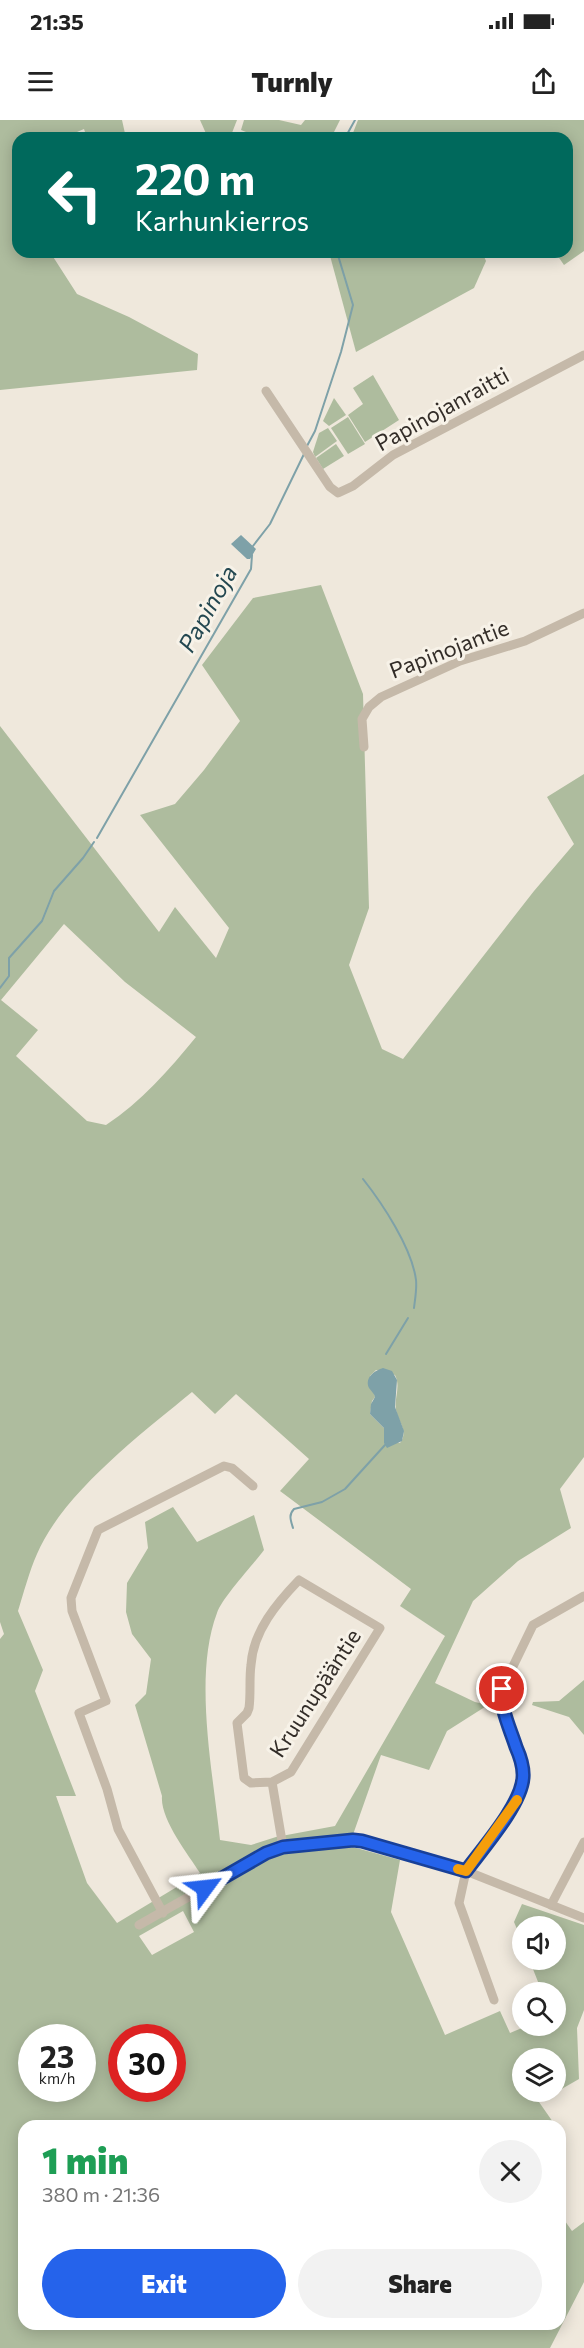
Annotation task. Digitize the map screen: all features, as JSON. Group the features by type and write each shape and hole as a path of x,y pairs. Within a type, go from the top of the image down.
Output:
{"street":[{"name":"Papinojanraitti","path":"266,390 330,487 338,493 353,486 393,455 584,355"},
{"name":"Papinojantie","path":"364,747 362,719 369,707 381,697 460,661 525,641 584,613"},
{"path":"163,1913 118,1829 107,1789 79,1713 106,1701 72,1611 71,1598 98,1530 224,1466 232,1468 253,1486"},
{"name":"Kruunupääntie","path":"299,1580 380,1628 291,1772 272,1782 251,1783 244,1778 237,1723 247,1713 255,1644 272,1613 299,1580"},
{"path":"494,2000 459,1903 466,1871 516,1803 524,1775 503,1709 502,1689 533,1625 584,1596"},
{"name":"Kruunupääntie","path":"272,1782 283,1847"},
{"path":"139,1925 266,1853 283,1847 362,1841 466,1871 584,1918"},
{"path":"551,1905 584,1842"}],"green space":[{"path":"0,120 122,120 125,132 85,132 84,129 77,132 12,132 12,258 54,258 77,294 129,317 198,354 197,370 0,390"},
{"path":"200,120 237,120 232,132 205,132"},
{"path":"244,120 279,120 301,125 305,120 340,120 334,132 246,132 241,130"},
{"path":"358,120 584,120 584,251 564,265 559,258 573,258 573,132 353,132"},
{"path":"331,258 485,258 486,261 474,288 356,352"},
{"path":"373,375 399,420 365,442 348,415 363,404 353,388"},
{"path":"334,398 346,415 329,426 323,421"},
{"path":"348,417 365,444 348,454 331,428"},
{"path":"328,428 337,441 315,457 313,452 319,433"},
{"path":"336,444 344,456 323,469 316,458"},
{"path":"321,585 363,694 369,908 349,965 382,1049 403,1059 534,891 574,844 547,797 584,774 584,1457 560,1489 571,1528 518,1561 473,1601 435,1683 475,1702 488,1705 447,1731 429,1770 381,1755 349,1846 400,1860 391,1912 445,2035 500,2011 512,2036 566,2036 566,1982 538,1982 533,1970 566,1970 566,1919 584,1925 584,2010 577,2028 579,2079 566,2086 566,2048 512,2048 512,2102 539,2102 552,2120 18,2120 18,2330 559,2330 550,2348 0,2348 0,1639 4,1634 0,1622 0,726 159,932 175,907 216,958 229,928 140,815 175,804 204,770 240,721 202,665 253,598","holes":["64,924 125,982 196,1037 154,1085 106,1125 87,1121 16,1056 38,1030 1,1000","376,1370 395,1375 396,1410 403,1430 400,1443 384,1440 384,1428 370,1414 375,1397 370,1376","192,1392 215,1414 236,1394 309,1459 280,1491 411,1589 400,1606 445,1636 335,1826 276,1837 251,1845 220,1840 207,1725 206,1665 210,1638 220,1607 264,1550 254,1515 197,1542 173,1507 145,1522 148,1548 127,1583 126,1612 132,1634 151,1659 146,1694 135,1705 162,1796 165,1815 200,1873 117,1923 87,1883 56,1796 76,1796 35,1691 43,1670 18,1611 37,1554 49,1531 84,1487 127,1446","183,1911 194,1932 152,1955 139,1936"]},
{"path":"584,1680 584,1735 569,1717 532,1705 533,1702 559,1701"},
{"path":"522,1904 557,1916 517,1916"},
{"path":"566,2222 572,2231 584,2222 584,2282 566,2317"}],"water":[{"path":"241,535 256,549 250,559 247,559 231,544"},
{"path":"383,1368 392,1371 397,1380 395,1407 404,1431 402,1441 387,1448 384,1443 384,1428 370,1414 371,1404 375,1397 368,1384 369,1377"}],"waterway":[{"name":"Papinoja","path":"348,132 355,120"},
{"name":"Papinoja","path":"307,446 315,431 341,352 353,305 339,258"},
{"name":"Papinoja","path":"253,546 270,524 304,454"},
{"name":"Papinoja","path":"97,838 251,569 252,555"},
{"name":"Papinoja","path":"0,988 9,976 9,958 42,921 54,891 94,842"},
{"path":"363,1179 387,1213 409,1254 416,1280 414,1308"},
{"path":"386,1354 408,1318"},
{"path":"293,1528 291,1516 294,1509 322,1502 345,1489 385,1445"}],"slow traffic":[{"path":"458,1869 466,1871 517,1800"}],"route":[{"path":"205,1888 266,1853 283,1847 353,1840 466,1871 516,1803 524,1775 503,1709 502,1689"}]}
